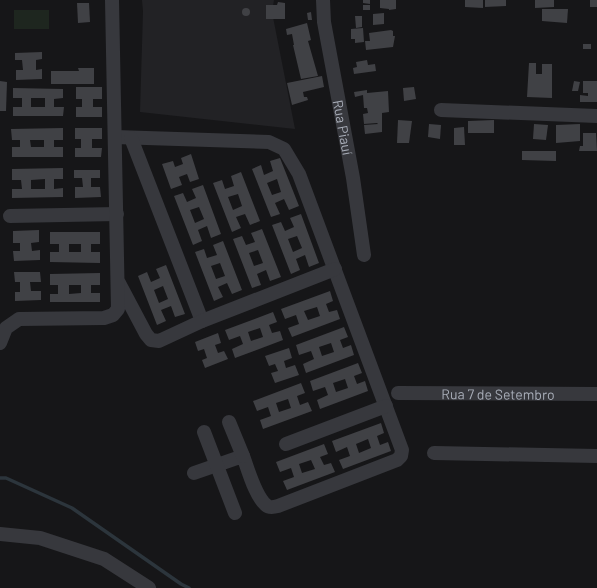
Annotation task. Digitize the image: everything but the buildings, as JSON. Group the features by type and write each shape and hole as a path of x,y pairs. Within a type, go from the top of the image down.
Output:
{"street":[{"path":"0,343 6,328 19,318 104,318 113,315 118,309 112,0"},
{"name":"Rua Piauí","path":"323,0 324,22 352,170 364,255"},
{"path":"441,110 597,116"},
{"path":"115,138 269,142 284,149 299,174 402,450 401,456 397,460 278,506 270,507 260,498 229,422"},
{"path":"131,138 202,321"},
{"path":"10,216 117,214"},
{"path":"118,281 146,334 151,340 159,341 202,321 335,269"},
{"name":"Rua 7 de Setembro","path":"398,394 597,394"},
{"path":"286,444 386,406"},
{"path":"204,432 235,513"},
{"path":"434,453 597,456"},
{"path":"194,473 243,456"},
{"path":"0,534 40,538 104,559 149,588"}],"shaded area":[{"path":"142,0 274,0 272,12 295,129 140,112"},
{"path":"14,10 49,10 49,29 14,29"}],"waterway":[{"path":"0,478 6,478 72,508 181,584 189,588"}]}
